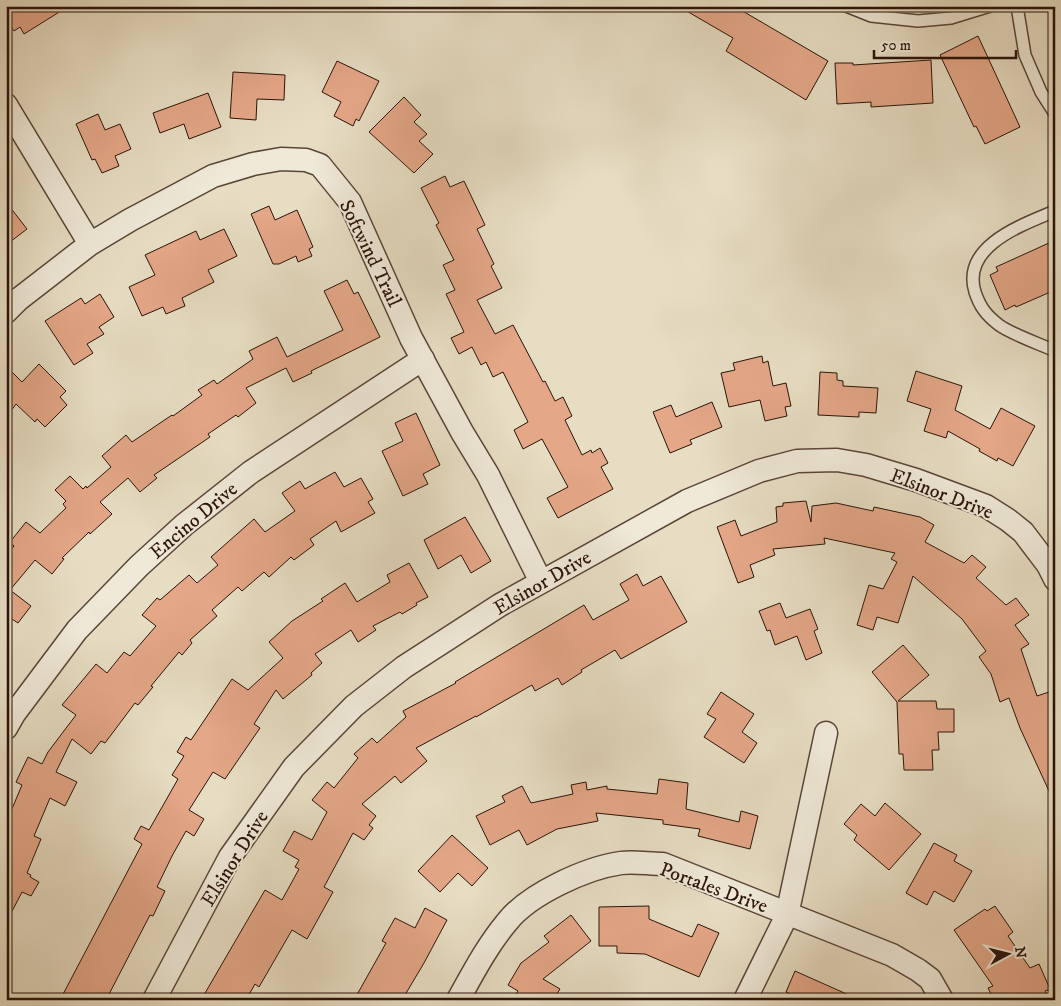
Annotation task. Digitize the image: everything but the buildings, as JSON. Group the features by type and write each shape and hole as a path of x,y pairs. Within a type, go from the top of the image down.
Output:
{"street":[{"path":"6,106 90,244"},
{"name":"Softwind Trail","path":"6,312 19,299 90,244 130,220 213,176 253,164 281,159 306,160 320,165 350,202 411,338 462,432 488,475 541,582"},
{"name":"Encino Drive","path":"6,728 14,714 77,630 139,566 184,525 251,472 423,358"},
{"name":"Elsinor Drive","path":"154,1000 230,857 294,767 354,706 404,667 500,605 696,497 759,471 798,461 838,460 866,465 916,480 986,506 1023,532 1048,564 1055,579"},
{"path":"744,1000 788,915 826,732"},
{"name":"Portales Drive","path":"458,1000 488,946 508,920 537,896 592,870 622,863 663,864 892,955 930,979 942,1000"}],"lane":[{"path":"846,6 871,16 918,21 951,18 990,6"},
{"path":"1017,6 1025,55 1041,92 1055,114"},
{"path":"1055,211 1018,227 985,249 978,258 972,282 979,306 1000,326 1055,351"}]}
